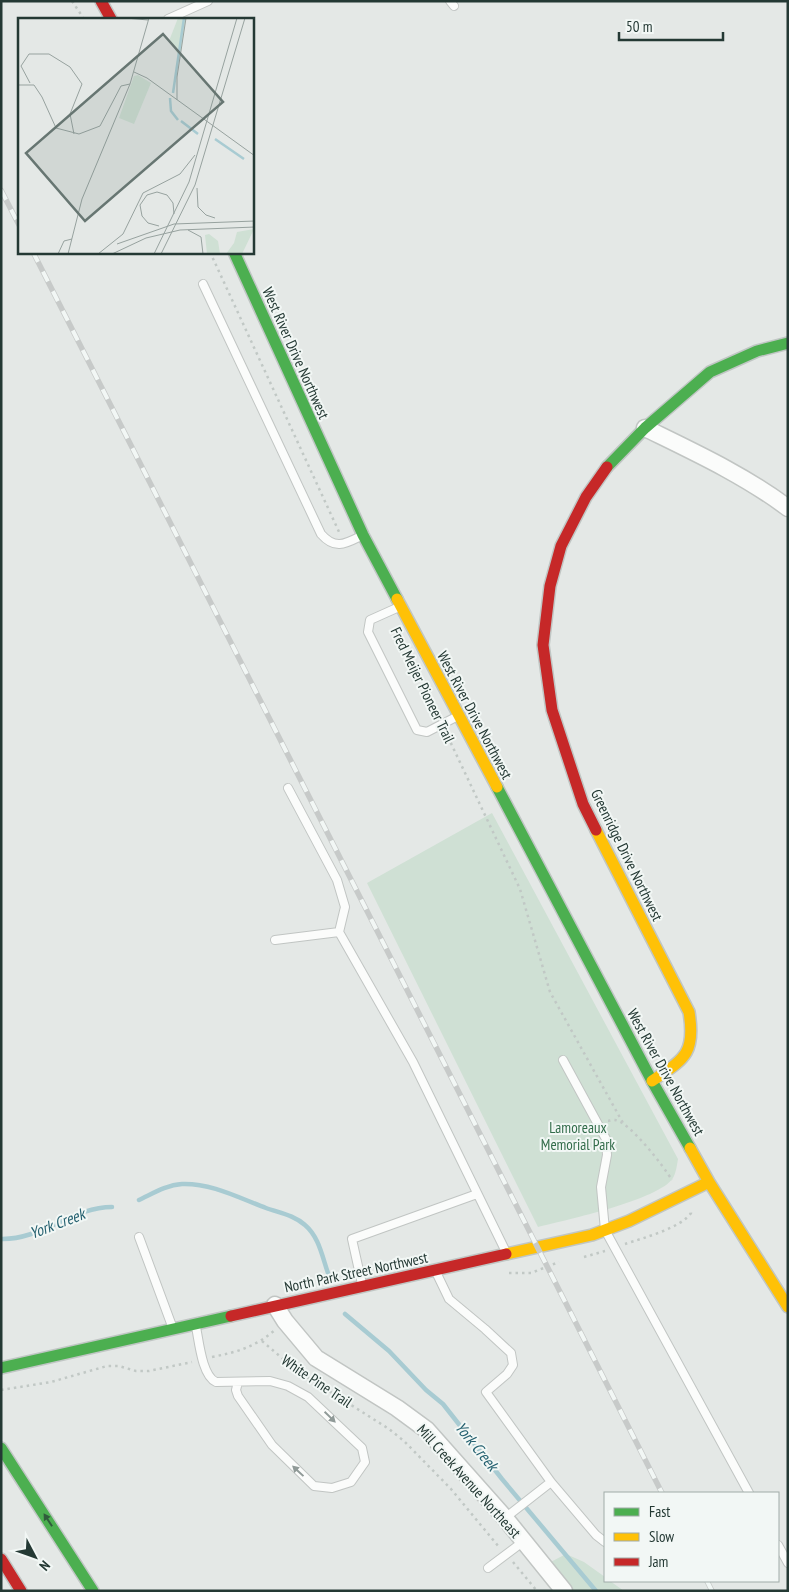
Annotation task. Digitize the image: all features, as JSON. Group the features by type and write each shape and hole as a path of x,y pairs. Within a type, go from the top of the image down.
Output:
{"main road":[{"path":"100,1 110,18"},
{"name":"West River Drive Northwest","path":"235,254 362,535 652,1081 709,1182 788,1307"},
{"name":"Greenridge Drive Northwest","path":"652,1081 675,1066 683,1058 691,1046 693,1030 689,1012 584,804 552,710 543,645 550,586 561,546 591,490 612,460 645,428 710,372 757,351 788,343"},
{"name":"North Park Street Northwest","path":"1,1368 592,1235 629,1221 709,1182"},
{"path":"1,1448 93,1591"},
{"path":"1,1559 21,1591"}],"street":[{"path":"645,428 710,460 788,508"},
{"name":"Mill Creek Avenue Northeast","path":"275,1305 285,1321 316,1358 397,1408 427,1430 506,1518 564,1591"}],"lane":[{"path":"170,18 208,1"},
{"path":"203,284 321,534 330,542 344,544 362,535"},
{"path":"400,606 370,620 368,632 417,730 427,732 458,716"},
{"path":"288,788 337,880 345,907 339,932 413,1062 506,1254"},
{"path":"275,940 339,932"},
{"path":"563,1060 606,1140 607,1155 601,1187 605,1230 748,1492"},
{"path":"362,1286 352,1239 477,1194"},
{"path":"139,1236 172,1328"},
{"path":"435,1270 449,1299 511,1353 513,1365 507,1374 486,1392 551,1482 596,1535 604,1541"},
{"path":"195,1323 203,1359 211,1380 216,1382 258,1380 288,1386 308,1397 362,1448 365,1462 351,1482 332,1488 314,1486 281,1456 263,1433 238,1396 236,1390 238,1382"},
{"path":"506,1518 551,1482"},
{"path":"488,1568 524,1541"},
{"path":"779,1547 788,1564"}],"path":[{"path":"72,1 83,18"},
{"path":"211,254 344,544"},
{"name":"Fred Meijer Pioneer Trail","path":"442,724 520,889 550,992 623,1123"},
{"name":"White Pine Trail","path":"1,1390 51,1382 108,1366 120,1366 136,1371 149,1371 238,1352 262,1341 296,1370 404,1440 451,1490 537,1591"}],"green space":[{"name":"Lamoreaux Memorial Park","path":"492,813 678,1159 673,1178 650,1194 611,1208 538,1227 367,883"},
{"path":"566,1554 584,1562 604,1576 604,1582 611,1582 624,1591 564,1591 543,1566"}],"waterway":[{"name":"York Creek","path":"139,1200 170,1186 193,1184 225,1192 287,1215 301,1222 314,1235 328,1273"},
{"name":"York Creek","path":"1,1239 16,1238 30,1234 84,1212 112,1207"},
{"name":"York Creek","path":"345,1314 389,1351 426,1390 443,1404 502,1479 596,1591"}],"railway":[{"path":"1,190 18,223"},
{"path":"34,254 661,1492"},
{"path":"708,1582 712,1591"}],"traffic: fast":[{"path":"235,254 363,535 397,599"},
{"path":"607,467 645,428 710,372 757,351 788,343"},
{"path":"497,787 652,1081 690,1148"},
{"path":"1,1368 231,1316"},
{"path":"1,1448 93,1591"}],"traffic: slow":[{"path":"397,599 497,787"},
{"path":"596,830 689,1012 691,1037 685,1054 680,1061 652,1081"},
{"path":"690,1148 709,1182 788,1307"},
{"path":"506,1254 592,1235 629,1221 709,1182"}],"traffic: jam":[{"path":"101,1 110,18"},
{"path":"596,830 583,804 552,710 543,645 550,586 561,546 586,497 607,467"},
{"path":"231,1316 506,1254"},
{"path":"1,1559 21,1591"}]}
